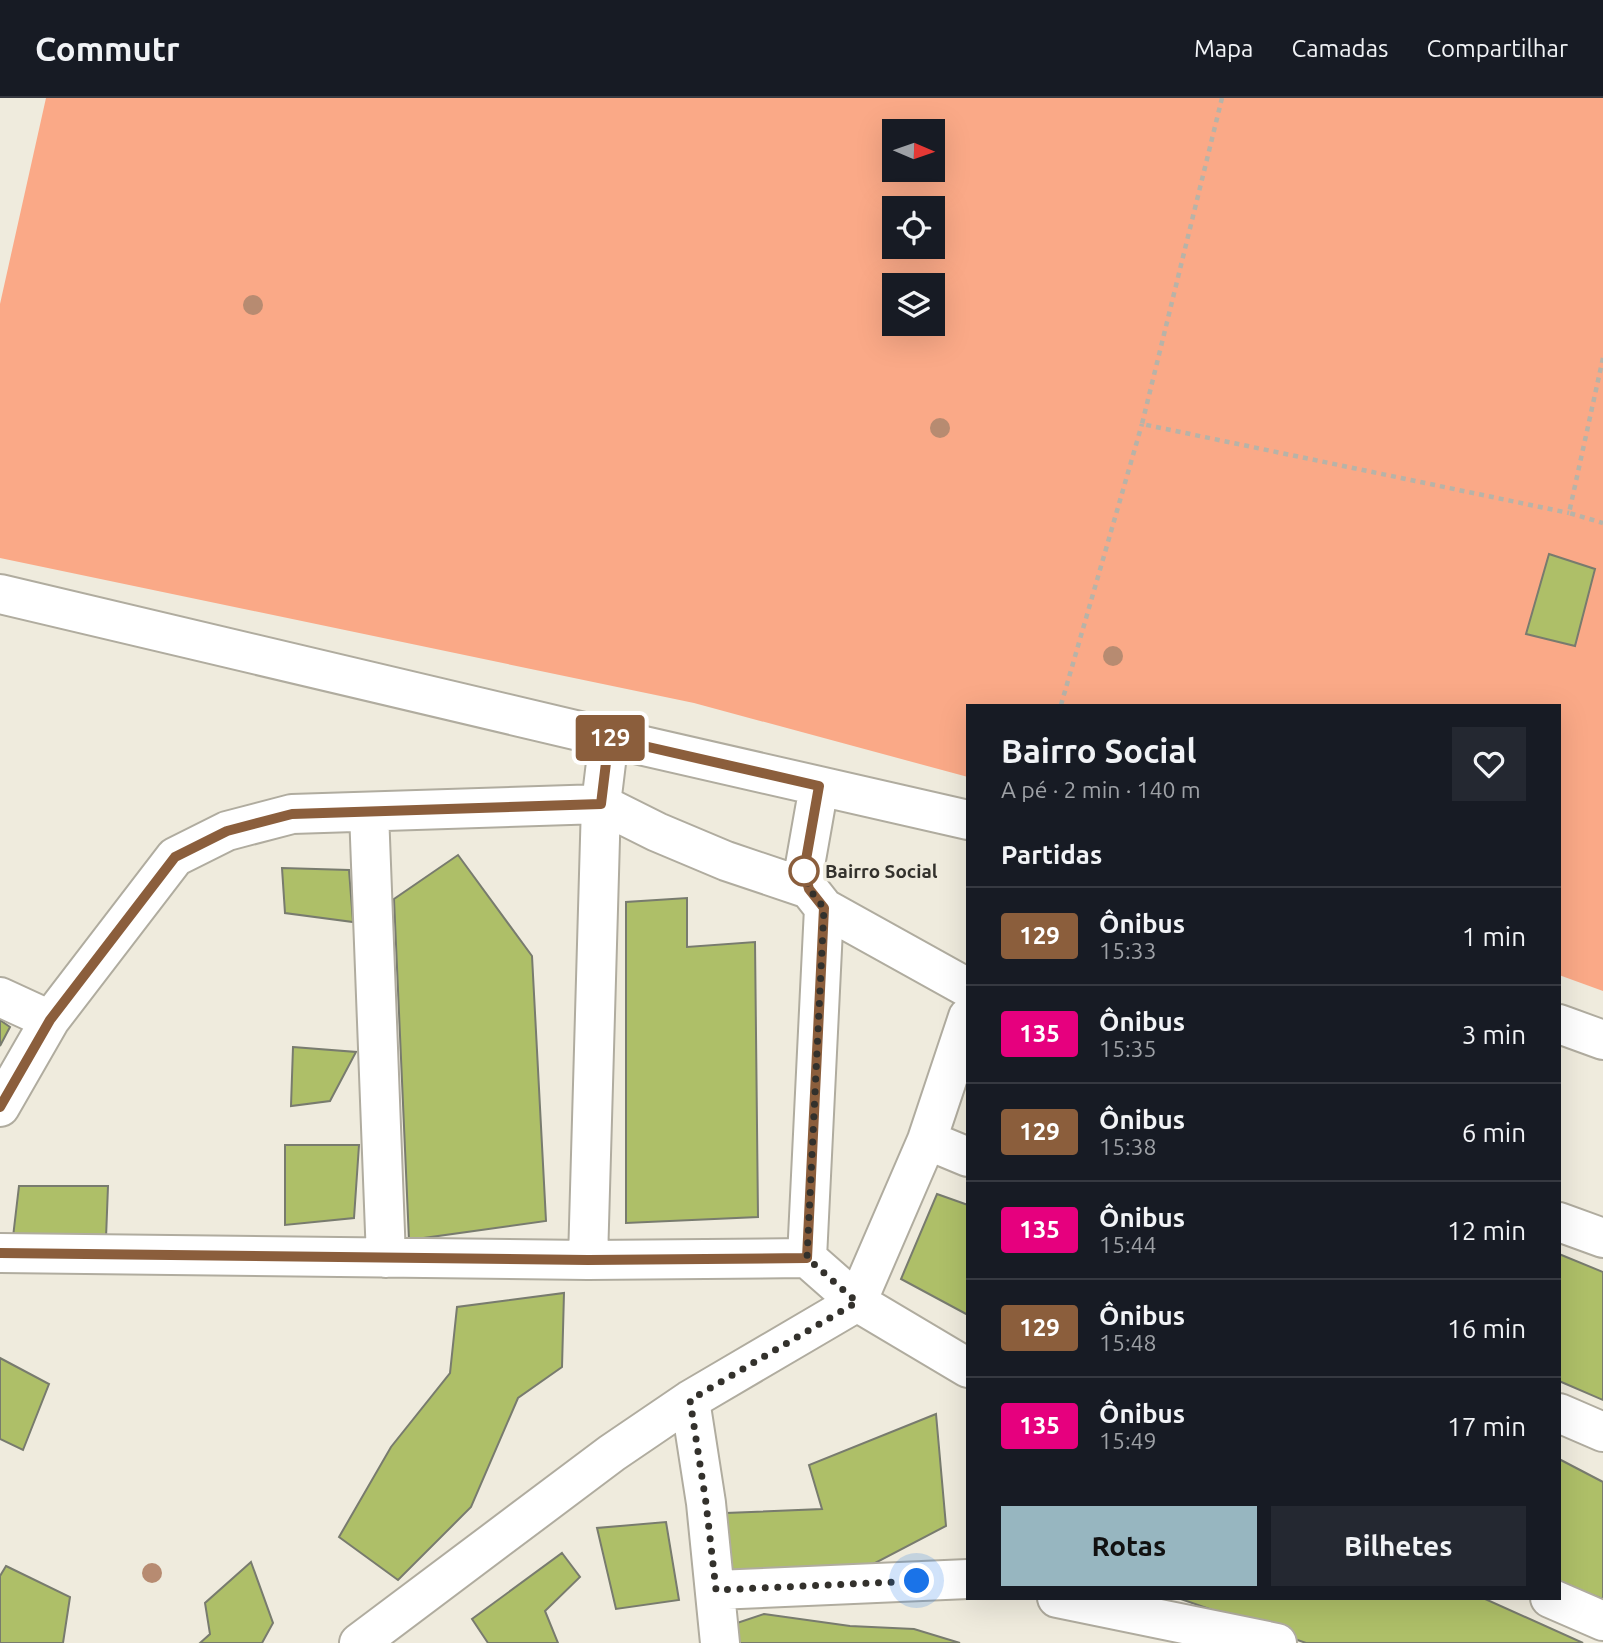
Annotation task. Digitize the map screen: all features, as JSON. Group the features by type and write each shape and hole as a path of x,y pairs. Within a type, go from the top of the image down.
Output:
{"street":[{"path":"0,594 966,820"},
{"path":"588,1260 601,804 609,738"},
{"path":"807,1258 817,899 804,871 819,786"},
{"path":"0,1107 50,1020 175,857 227,831 292,814 601,804 657,832 817,899 966,987"},
{"path":"369,812 386,1258"},
{"path":"0,997 50,1020"},
{"path":"359,1643 612,1452 690,1400 857,1302 927,1140 966,1023"},
{"path":"1561,1025 1603,1040"},
{"path":"927,1140 966,1156"},
{"path":"1561,1223 1603,1238"},
{"path":"0,1253 588,1260 807,1258 857,1302 966,1367"},
{"path":"690,1400 706,1503 720,1643"},
{"path":"1561,1414 1603,1432"},
{"path":"716,1590 966,1579"},
{"path":"1066,1600 1277,1643"},
{"path":"1554,1600 1603,1621"}],"path":[{"path":"1061,704 1142,424 1222,98"},
{"path":"1569,513 1603,358"},
{"path":"1142,424 1569,513 1603,523"}],"shaded area":[{"path":"46,98 1603,98 1603,991 1561,976 1561,704 966,704 966,776 694,703 0,558 0,304"}],"building":[{"path":"1549,554 1595,569 1575,646 1526,634"},
{"path":"458,855 532,956 546,1221 409,1240 394,899"},
{"path":"282,868 349,870 353,922 285,913"},
{"path":"687,898 687,947 755,942 758,1217 626,1223 626,902"},
{"path":"0,1020 10,1027 0,1046"},
{"path":"293,1047 356,1052 330,1101 291,1106"},
{"path":"285,1145 359,1145 354,1218 285,1225"},
{"path":"19,1186 108,1186 106,1238 13,1237"},
{"path":"937,1194 966,1204 966,1314 901,1279"},
{"path":"1561,1255 1603,1272 1603,1400 1561,1382"},
{"path":"564,1293 562,1367 518,1398 471,1507 398,1580 339,1537 391,1447 450,1373 457,1307"},
{"path":"0,1358 49,1384 23,1450 0,1439"},
{"path":"936,1414 946,1526 835,1584 730,1576 726,1513 822,1509 809,1465"},
{"path":"1561,1460 1603,1482 1603,1599 1561,1583"},
{"path":"666,1522 679,1600 616,1609 597,1528"},
{"path":"562,1553 580,1577 545,1611 558,1643 488,1643 472,1619"},
{"path":"251,1562 273,1623 262,1643 200,1643 210,1634 205,1603"},
{"path":"6,1566 70,1597 63,1643 0,1643 0,1576"},
{"path":"1184,1600 1487,1600 1583,1643 1306,1643"},
{"path":"764,1614 850,1626 914,1629 960,1643 730,1643 731,1625"}],"bus line":[{"name":"129","path":"0,1107 50,1020 175,857 227,831 292,814 601,804 609,738 819,786 804,871 809,889 824,908 807,1258 588,1260 0,1253"}],"place":[{"name":"Bairro Social","path":"804,871"}],"route":[{"path":"804,871 809,889 824,908 807,1258 857,1302 690,1400 716,1590 917,1581"}]}
